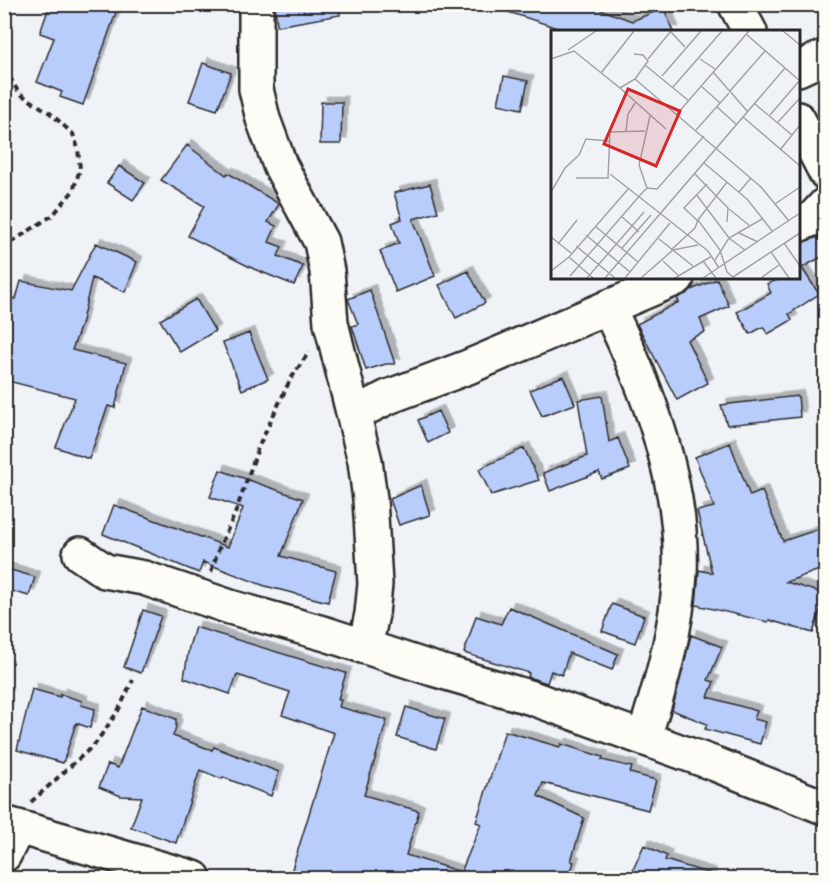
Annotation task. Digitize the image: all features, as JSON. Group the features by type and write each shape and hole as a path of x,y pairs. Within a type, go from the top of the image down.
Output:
{"street":[{"path":"256,4 256,90 263,119 280,165 321,242 327,271 332,323 365,461 374,549 374,594 365,647"},
{"path":"735,4 749,30"},
{"path":"800,68 825,56"},
{"path":"800,123 825,173"},
{"path":"800,224 812,219 825,204"},
{"path":"354,414 388,397 468,367 675,279"},
{"path":"608,307 630,353 656,421 666,457 679,540 680,574 671,633 659,690 644,737"},
{"path":"80,554 105,571 144,578 202,598 532,698 775,786 825,808"},
{"path":"9,835 194,879"}],"path":[{"path":"4,68 19,93 50,113 73,134 78,148 80,169 73,191 53,215 4,247"},
{"path":"202,598 219,548 244,492 258,448 290,380 332,323"},
{"path":"9,835 29,805 101,736 118,711 133,680"}],"building":[{"path":"50,4 119,4 83,105 60,97 62,92 37,82 54,38 40,33"},
{"path":"275,4 339,4 340,15 277,26"},
{"path":"499,4 586,4 632,21 664,8 672,30 564,30 499,9"},
{"path":"203,63 231,73 217,110 189,101"},
{"path":"504,76 528,81 522,109 498,104"},
{"path":"321,102 342,102 341,144 320,144"},
{"path":"187,145 226,175 228,173 279,204 268,222 276,226 269,242 282,247 278,256 303,266 294,285 254,269 188,236 204,206 161,180"},
{"path":"119,166 145,183 133,200 107,183"},
{"path":"430,184 438,212 413,219 435,276 396,292 380,251 399,243 392,223 402,219 394,193"},
{"path":"819,237 825,255 800,269 800,242"},
{"path":"96,243 137,262 125,292 92,278 81,325 72,350 126,363 115,408 108,406 89,459 56,447 75,398 4,380 4,330 12,298 16,299 21,281 71,291"},
{"path":"802,268 819,294 789,314 792,320 768,334 763,327 750,334 737,312 771,293 767,284 780,279 800,279"},
{"path":"468,271 485,303 456,318 439,285"},
{"path":"717,279 729,306 700,319 705,332 687,340 708,383 677,400 637,324 679,302 677,298 691,290"},
{"path":"370,290 395,364 386,364 366,370 352,326 358,324 348,299"},
{"path":"196,299 215,331 180,352 160,320"},
{"path":"249,333 268,379 242,390 223,343"},
{"path":"563,376 575,404 542,416 530,390"},
{"path":"602,396 609,442 618,438 630,469 602,479 599,472 550,491 543,473 587,456 578,400"},
{"path":"798,396 800,417 727,425 721,405"},
{"path":"438,411 448,433 428,443 418,420"},
{"path":"730,443 750,496 762,491 783,541 825,527 825,568 786,582 825,594 813,633 769,620 768,622 696,605 699,570 712,573 697,511 714,507 695,457"},
{"path":"524,448 539,480 491,495 479,469"},
{"path":"220,470 303,499 281,556 336,571 328,602 265,586 203,562 199,573 103,534 114,505 228,547 243,508 210,497"},
{"path":"421,485 430,515 399,525 390,499"},
{"path":"4,568 35,577 29,596 4,589"},
{"path":"612,604 644,616 635,643 602,631"},
{"path":"509,607 618,654 612,670 569,653 562,675 551,671 547,683 528,677 529,673 464,653 476,616 501,624"},
{"path":"143,610 161,616 141,673 124,667"},
{"path":"195,627 346,673 338,699 341,700 339,707 387,720 364,795 419,811 406,855 461,872 481,824 476,822 505,731 603,757 602,760 632,767 630,773 656,780 648,810 543,783 538,796 584,818 568,879 289,879 334,733 282,715 290,692 237,675 230,694 184,678"},
{"path":"691,635 722,647 708,680 714,682 708,697 757,711 754,719 766,722 760,744 705,729 707,724 672,710"},
{"path":"32,689 60,697 60,694 82,701 81,705 95,709 90,728 76,723 63,763 17,750"},
{"path":"142,706 176,719 173,736 212,750 214,747 279,772 271,796 200,770 176,843 131,827 142,797 121,796 99,787 108,764 118,768"},
{"path":"406,707 445,719 436,749 397,737"},
{"path":"644,845 667,856 665,860 711,874 710,879 646,879 632,872"}]}
